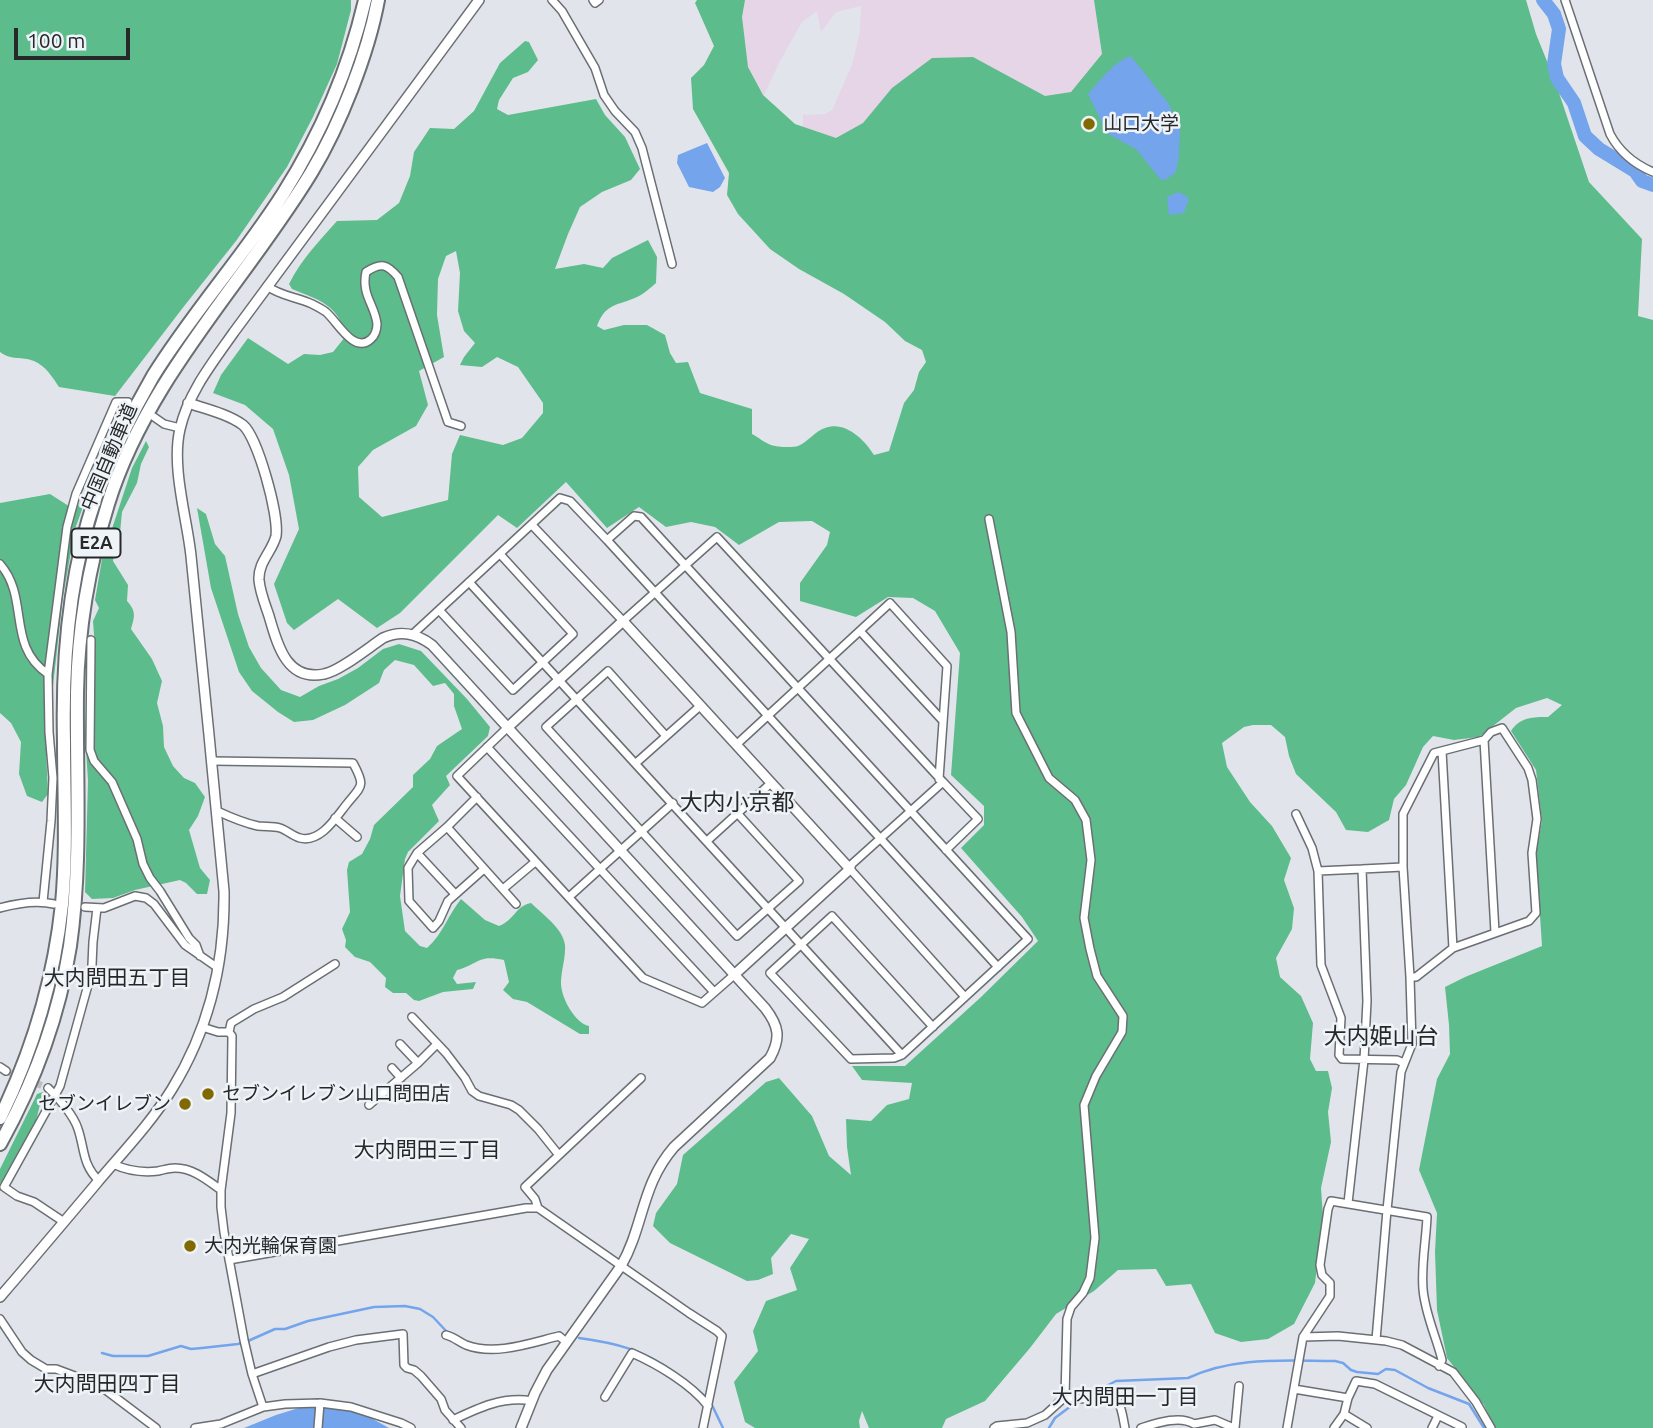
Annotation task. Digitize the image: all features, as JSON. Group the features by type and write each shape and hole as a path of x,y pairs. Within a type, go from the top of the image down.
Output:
{"highway":[{"name":"中国自動車道","path":"0,1118 34,1039 57,946 65,852 64,715 68,631 75,576 96,497 114,451 153,376 276,204 317,134 344,72 365,0"},
{"name":"中国自動車道","path":"0,1144 31,1083 46,1043 70,947 78,853 77,691 81,632 87,582 109,500 144,419 165,383 313,170 356,77 378,0"}],"street":[{"path":"0,1297 150,1120 173,1088 202,1027 218,968 224,891 178,460 180,428 188,403 206,372 267,286 479,0"},
{"path":"552,0 562,11 595,68 604,95 635,132 642,148 673,264"},
{"path":"593,0 595,3 599,0"},
{"path":"1565,0 1616,146 1638,166 1653,172"},
{"path":"267,286 274,291 313,304 327,313 355,342 364,343 371,340 377,325 364,282 366,272 383,265 390,268 398,278 448,422 461,426"},
{"path":"43,902 53,778 48,674 67,527 76,494 116,402 128,402"},
{"path":"188,403 240,423 248,430 255,443 277,525 274,544 261,564 260,583 279,650 287,662 302,673 327,674 392,634 402,632 423,638 772,1018 778,1037 777,1046 770,1058 664,1158 643,1205 628,1255 541,1380 521,1428"},
{"path":"154,417 169,426 180,428"},
{"path":"413,634 560,498 570,501 998,967"},
{"path":"607,540 634,516 641,517 1028,939 933,1027 902,1055 894,1058 851,1059 770,973 832,916 933,1027"},
{"path":"989,519 1011,632 1016,713 1049,778 1075,800 1086,820 1091,860 1084,918 1097,976 1123,1016 1122,1032 1096,1076 1084,1105 1095,1238 1090,1278 1066,1319 1065,1397 1045,1415 1027,1423 995,1428"},
{"path":"532,525 623,621 965,997"},
{"path":"736,745 828,659 890,603 947,666 941,780 852,864 850,869 702,1003 643,978 457,776 717,537 828,659 941,780 978,819 946,850"},
{"path":"439,610 513,690 573,634 500,554"},
{"path":"0,564 5,569 13,589 25,648 37,666 48,674"},
{"path":"469,582 902,1055"},
{"path":"860,631 943,721"},
{"path":"91,640 90,750 94,761 112,782 137,839 150,878 196,945 200,956"},
{"path":"666,736 608,671 546,727 737,936 799,881 738,814"},
{"path":"636,763 700,706"},
{"path":"1376,1340 1401,1073 1412,1044 1403,814 1434,753 1484,740 1491,732 1502,728 1528,768 1532,780 1536,819 1532,853 1536,912 1529,921 1453,948 1416,977 1410,978"},
{"path":"1484,740 1495,932"},
{"path":"487,747 713,992"},
{"path":"1442,751 1453,948"},
{"path":"212,761 353,763 362,780 361,786 335,818 321,834 312,838 302,838 282,828 245,823 217,811"},
{"path":"707,842 771,783"},
{"path":"477,797 417,853 408,868 409,901 433,928 448,901 484,869"},
{"path":"569,897 673,803"},
{"path":"1296,814 1312,848 1318,871 1321,964 1341,1018 1339,1055 1342,1059 1397,1060 1404,1063"},
{"path":"335,818 357,836"},
{"path":"447,827 516,904"},
{"path":"417,853 455,894"},
{"path":"503,889 535,862"},
{"path":"1318,871 1403,867"},
{"path":"1348,1203 1364,1060 1367,1001 1362,869"},
{"path":"85,907 104,908 135,896 146,898 154,904 185,945 218,968"},
{"path":"0,908 17,903 54,904"},
{"path":"64,1222 34,1202 17,1196 4,1187 56,1095 88,985 97,908"},
{"path":"263,1407 244,1342 224,1232 221,1190 231,1113 233,1046 229,1032 231,1023 258,1007 283,997 335,964"},
{"path":"412,1017 453,1061 472,1091 519,1110 558,1154"},
{"path":"202,1027 229,1032"},
{"path":"400,1044 418,1063"},
{"path":"369,1105 376,1091 401,1078 437,1044"},
{"path":"392,1068 401,1078"},
{"path":"538,1208 535,1199 525,1187 641,1078"},
{"path":"48,1088 74,1120 87,1166 99,1181"},
{"path":"113,1164 126,1170 144,1173 175,1168 185,1170 197,1173 221,1190"},
{"path":"1287,1428 1303,1337 1331,1296 1330,1283 1322,1275 1320,1265 1331,1201 1427,1217 1422,1258 1423,1291 1430,1325 1442,1360 1439,1366"},
{"path":"229,1260 428,1224 538,1208 722,1336 703,1428"},
{"path":"0,1319 22,1352 31,1360 46,1369 56,1369 99,1385 156,1428"},
{"path":"252,1374 329,1347 356,1340 403,1334 404,1365 421,1376 461,1428"},
{"path":"446,1335 467,1345 491,1349 559,1336 566,1342"},
{"path":"1303,1337 1338,1336 1402,1345 1452,1372 1476,1402 1491,1428"},
{"path":"605,1397 632,1353 668,1372 709,1402"},
{"path":"1334,1428 1344,1414 1356,1381 1375,1384 1462,1427"},
{"path":"1141,1428 1156,1423 1187,1420 1194,1424 1215,1420 1234,1428 1239,1386"},
{"path":"1294,1389 1349,1398"},
{"path":"1065,1397 1082,1399 1108,1393 1116,1397 1125,1428"},
{"path":"453,1420 501,1401 532,1401"},
{"path":"195,1428 221,1424 263,1407 285,1404 351,1407 411,1428"},
{"path":"318,1428 320,1404"},
{"path":"1344,1414 1367,1428"},
{"path":"1432,1428 1438,1416"}],"shaded area":[{"name":"山口大学","path":"743,0 1101,0 1173,85 926,162 803,136 803,114 825,114 832,110 852,65 860,31 861,6 836,12 821,32 817,11 802,22 752,121 729,53"}],"green space":[{"path":"0,0 351,0 351,10 337,64 287,167 236,241 115,396 59,387 49,372 38,363 0,352"},
{"path":"697,0 745,0 742,17 748,67 763,95 795,124 836,138 863,123 892,88 932,58 973,57 1045,96 1071,92 1102,54 1094,0 1526,0 1589,182 1642,239 1638,316 1653,320 1653,1428 1495,1428 1484,1405 1447,1358 1437,1310 1437,1213 1419,1170 1437,1079 1450,1054 1445,987 1542,946 1536,854 1542,821 1536,770 1511,731 1523,720 1548,717 1562,705 1547,698 1516,708 1479,737 1454,740 1433,736 1423,747 1406,785 1394,799 1389,820 1368,832 1346,830 1336,812 1296,774 1285,737 1271,725 1244,727 1222,743 1227,767 1250,802 1272,826 1291,858 1284,880 1294,908 1292,929 1276,958 1280,977 1301,996 1313,1023 1310,1059 1316,1071 1328,1071 1332,1088 1328,1112 1331,1142 1321,1188 1323,1217 1315,1283 1294,1324 1268,1339 1241,1342 1215,1333 1191,1284 1166,1286 1156,1269 1118,1270 1094,1291 1056,1314 985,1401 946,1419 942,1428 869,1428 862,1411 860,1428 755,1428 745,1422 734,1382 758,1351 753,1331 766,1301 797,1290 790,1268 809,1239 791,1234 771,1258 773,1274 747,1281 670,1243 653,1226 656,1213 677,1184 683,1155 766,1082 779,1078 812,1116 829,1156 851,1175 846,1119 871,1121 887,1105 909,1099 912,1083 862,1080 852,1066 905,1066 1038,941 1022,917 961,848 984,825 984,806 951,775 960,653 935,611 913,598 888,597 856,617 800,601 800,583 827,545 830,532 812,521 779,522 739,545 715,527 691,522 666,527 639,507 607,528 566,482 517,528 498,515 400,613 377,628 338,599 294,630 287,623 274,584 299,529 289,475 273,429 245,405 213,393 221,375 248,338 288,364 304,354 333,352 345,337 338,318 327,305 292,289 289,284 294,275 337,221 377,220 399,203 410,176 414,152 430,128 454,129 474,111 500,63 525,41 529,42 538,60 528,72 513,78 499,100 497,109 508,115 596,99 605,115 625,137 640,169 631,180 602,192 580,207 555,269 584,264 603,268 612,258 648,240 657,257 656,283 640,296 613,306 604,313 597,326 604,330 624,325 647,325 665,335 676,363 688,362 700,393 752,409 752,434 769,444 798,446 821,429 832,426 854,433 874,455 889,451 904,403 914,390 919,372 926,362 922,350 905,341 885,322 844,294 770,249 738,214 727,195 729,173 693,109 691,78 704,65 714,46 695,3","holes":["456,251 460,273 458,311 464,331 475,343 460,365 482,367 497,357 518,367 543,403 543,413 522,438 503,445 460,435 452,454 448,500 382,517 359,497 358,467 373,450 416,426 428,405 419,371 444,357 437,315 438,279 446,256"]},
{"path":"146,441 149,447 141,464 137,483 122,512 113,561 128,585 127,601 134,614 131,629 152,659 162,681 157,703 163,726 164,747 173,766 184,778 195,783 205,797 189,830 200,868 210,880 207,894 197,894 180,880 113,898 92,899 85,892 88,781 85,733 87,695 95,649 93,621 99,608 95,600 102,559 132,468"},
{"path":"89,490 75,529 63,597 53,686 46,703 48,794 42,802 27,796 19,774 21,742 11,723 0,713 0,503 50,494 75,510"},
{"path":"197,508 206,514 215,544 225,556 238,614 249,647 261,668 281,690 300,697 358,668 383,649 399,644 421,651 490,727 488,736 446,776 450,785 432,805 439,821 408,852 405,859 400,896 405,931 420,946 427,948 461,899 485,920 499,926 521,907 531,903 556,927 563,939 565,950 562,989 574,1015 589,1026 589,1034 580,1034 527,1002 513,999 503,990 509,982 504,960 484,959 457,970 453,978 457,984 476,982 473,989 443,992 419,1001 406,993 393,993 385,987 386,978 370,962 355,957 345,947 346,940 342,929 350,912 347,870 349,862 362,854 374,825 413,787 413,775 430,759 437,746 462,729 454,706 454,694 445,683 433,686 414,665 395,660 384,670 379,683 345,705 313,720 294,722 278,712 252,691 239,672 211,588"},
{"path":"43,1092 36,1121 14,1164 0,1184 0,1169 37,1094"}],"water":[{"path":"1131,56 1168,103 1180,128 1176,172 1167,179 1161,180 1136,149 1110,135 1088,94 1113,67"},
{"path":"707,143 725,178 713,192 689,187 677,163 678,155"},
{"path":"1179,192 1189,198 1184,213 1169,215 1167,197"},
{"path":"302,1407 326,1407 362,1413 389,1428 244,1428"}],"waterway":[{"path":"1543,0 1554,14 1559,29 1554,64 1557,78 1574,103 1585,136 1599,149 1635,171 1642,181 1653,185"},
{"path":"102,1353 113,1356 148,1356 181,1346 191,1349 238,1344 275,1329 285,1329 308,1321 374,1307 405,1306 420,1309 433,1317 448,1333"},
{"path":"579,1338 629,1349 652,1358 674,1372"},
{"path":"1085,1397 1116,1381 1188,1378 1223,1366 1260,1361 1335,1361 1357,1372 1378,1374 1386,1369 1395,1370 1428,1388 1469,1404 1484,1428"},
{"path":"690,1384 707,1398"},
{"path":"1049,1428 1055,1418 1079,1400"},
{"path":"711,1403 723,1428"}],"tunnel":[{"path":"6,1071 48,1088"}],"place":[{"name":"山口大学","path":"1089,124"},
{"name":"セブンイレブン山口問田店","path":"208,1094"},
{"name":"セブンイレブン","path":"185,1104"},
{"name":"大内光輪保育園","path":"190,1246"}],"district":[{"name":"大内小京都","path":"737,802"},
{"name":"大内問田五丁目","path":"117,978"},
{"name":"大内姫山台","path":"1381,1036"},
{"name":"大内問田三丁目","path":"427,1150"},
{"name":"大内問田四丁目","path":"107,1384"},
{"name":"大内問田一丁目","path":"1125,1397"}]}
